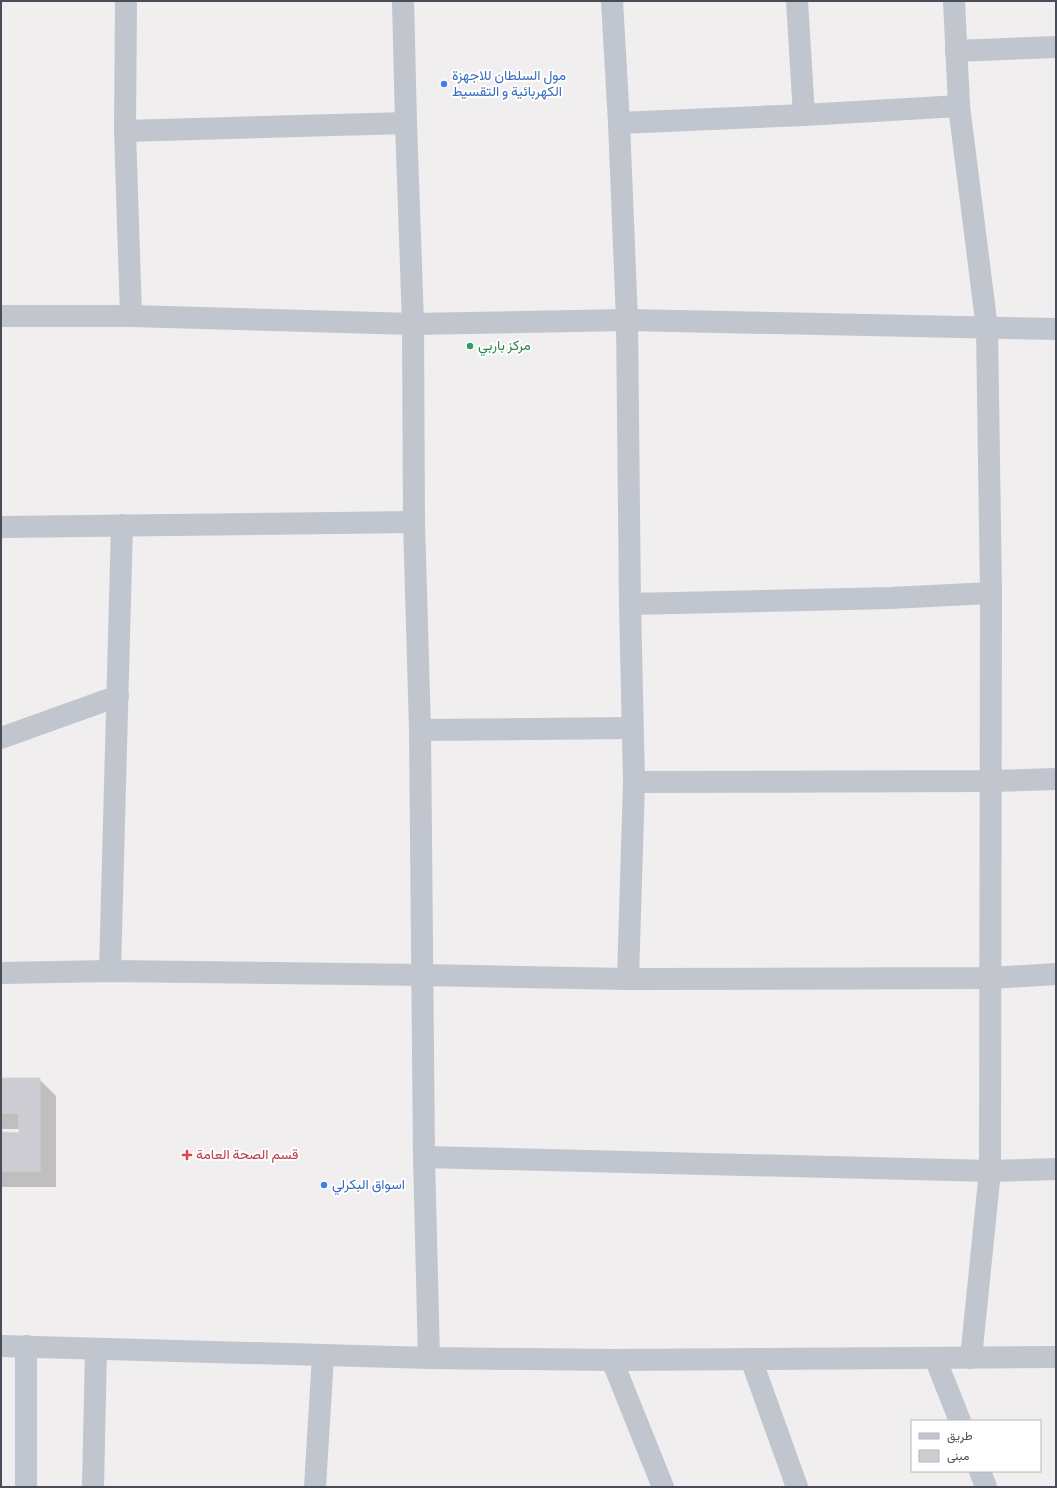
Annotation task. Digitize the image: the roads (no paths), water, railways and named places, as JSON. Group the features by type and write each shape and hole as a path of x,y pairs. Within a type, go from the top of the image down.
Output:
{"street":[{"path":"126,1 125,131 131,316"},
{"path":"404,1 412,324 414,522 420,730 424,1157 429,1358"},
{"path":"612,1 619,123 627,320 630,604 634,782 628,979"},
{"path":"797,1 804,115"},
{"path":"954,1 959,106 987,328 991,593 990,1171 971,1358"},
{"path":"956,51 1056,47"},
{"path":"619,123 804,115 959,106"},
{"path":"125,131 406,123"},
{"path":"1,316 131,316 412,324 627,320 1056,329"},
{"path":"1,527 414,522"},
{"path":"110,971 122,525"},
{"path":"630,604 891,598 991,593"},
{"path":"1,738 118,696"},
{"path":"420,730 632,728"},
{"path":"634,782 990,781 1056,779"},
{"path":"1,973 110,971 628,979 990,978 1056,974"},
{"path":"424,1157 990,1171 1056,1169"},
{"path":"1,1346 429,1358 612,1360 1056,1358"},
{"path":"26,1346 26,1487"},
{"path":"93,1487 96,1349"},
{"path":"315,1487 323,1356"},
{"path":"936,1358 960,1420"},
{"path":"751,1359 797,1487"},
{"path":"612,1360 663,1487"},
{"path":"980,1472 986,1487"}],"place":[{"name":"مول السلطان للاجهزة الكهربائية و التقسيط","path":"444,84"},
{"name":"مركز باربي","path":"470,346"},
{"name":"قسم الصحة العامة","path":"187,1155"},
{"name":"اسواق البكرلي","path":"324,1185"}]}
